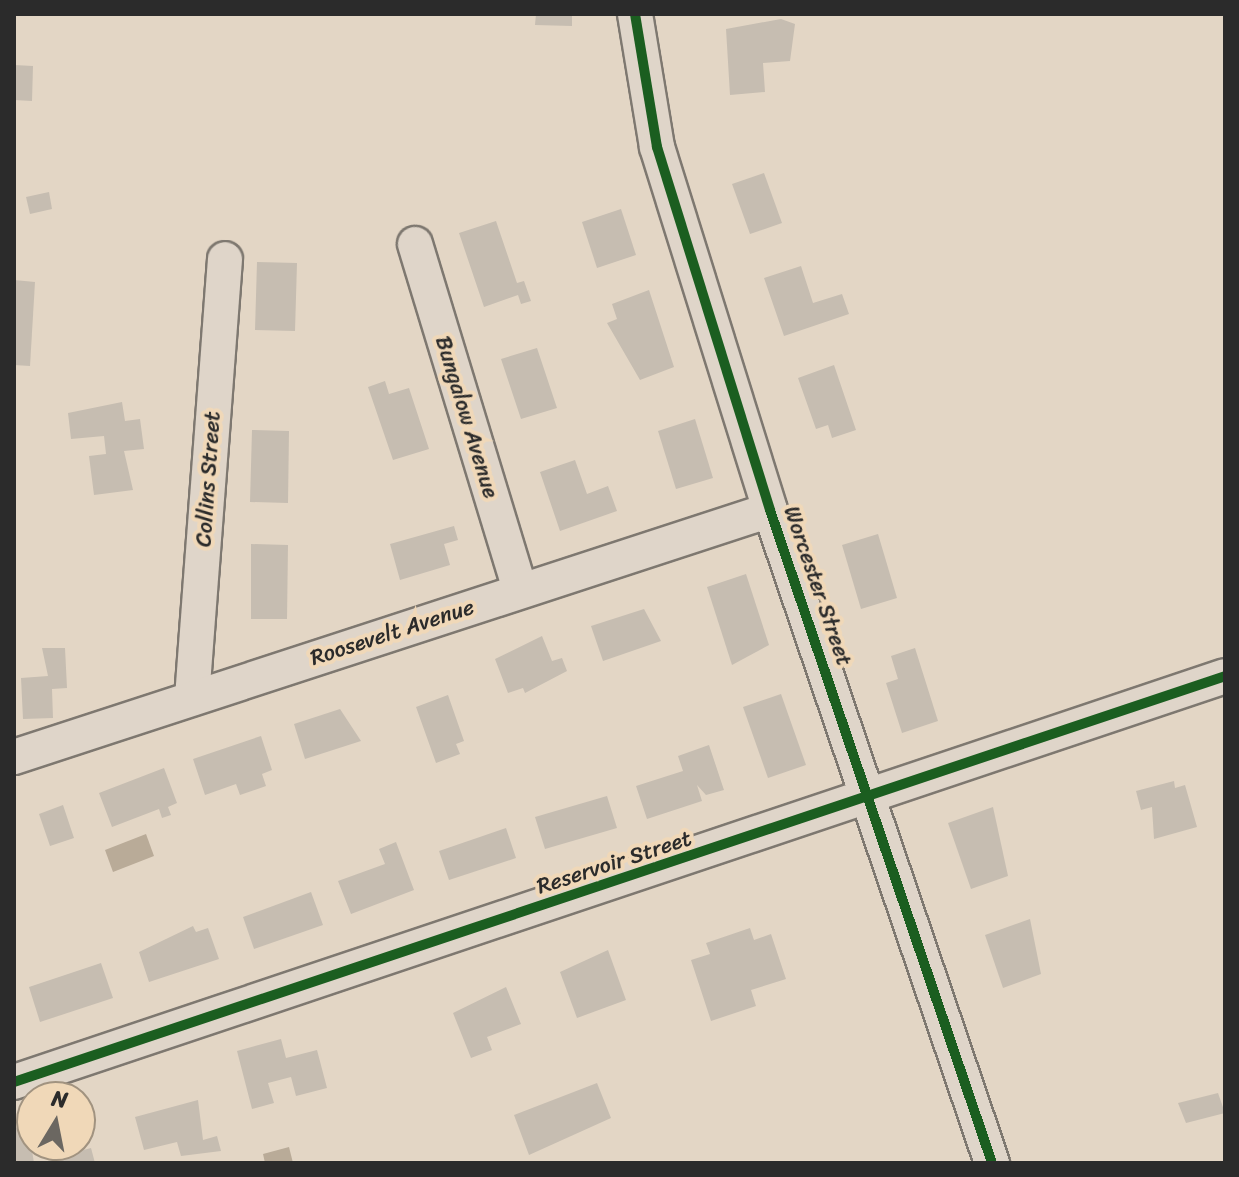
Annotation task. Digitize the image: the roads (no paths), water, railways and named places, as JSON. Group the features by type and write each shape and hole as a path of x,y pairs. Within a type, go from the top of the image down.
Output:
{"street":[{"name":"Worcester Street","path":"635,14 657,147 770,510 872,798 992,1163"},
{"name":"Bungalow Avenue","path":"415,244 520,590"},
{"name":"Collins Street","path":"192,698 225,259"},
{"name":"Roosevelt Avenue","path":"14,757 770,510"},
{"name":"Reservoir Street","path":"14,1082 872,798 1225,676"}]}
